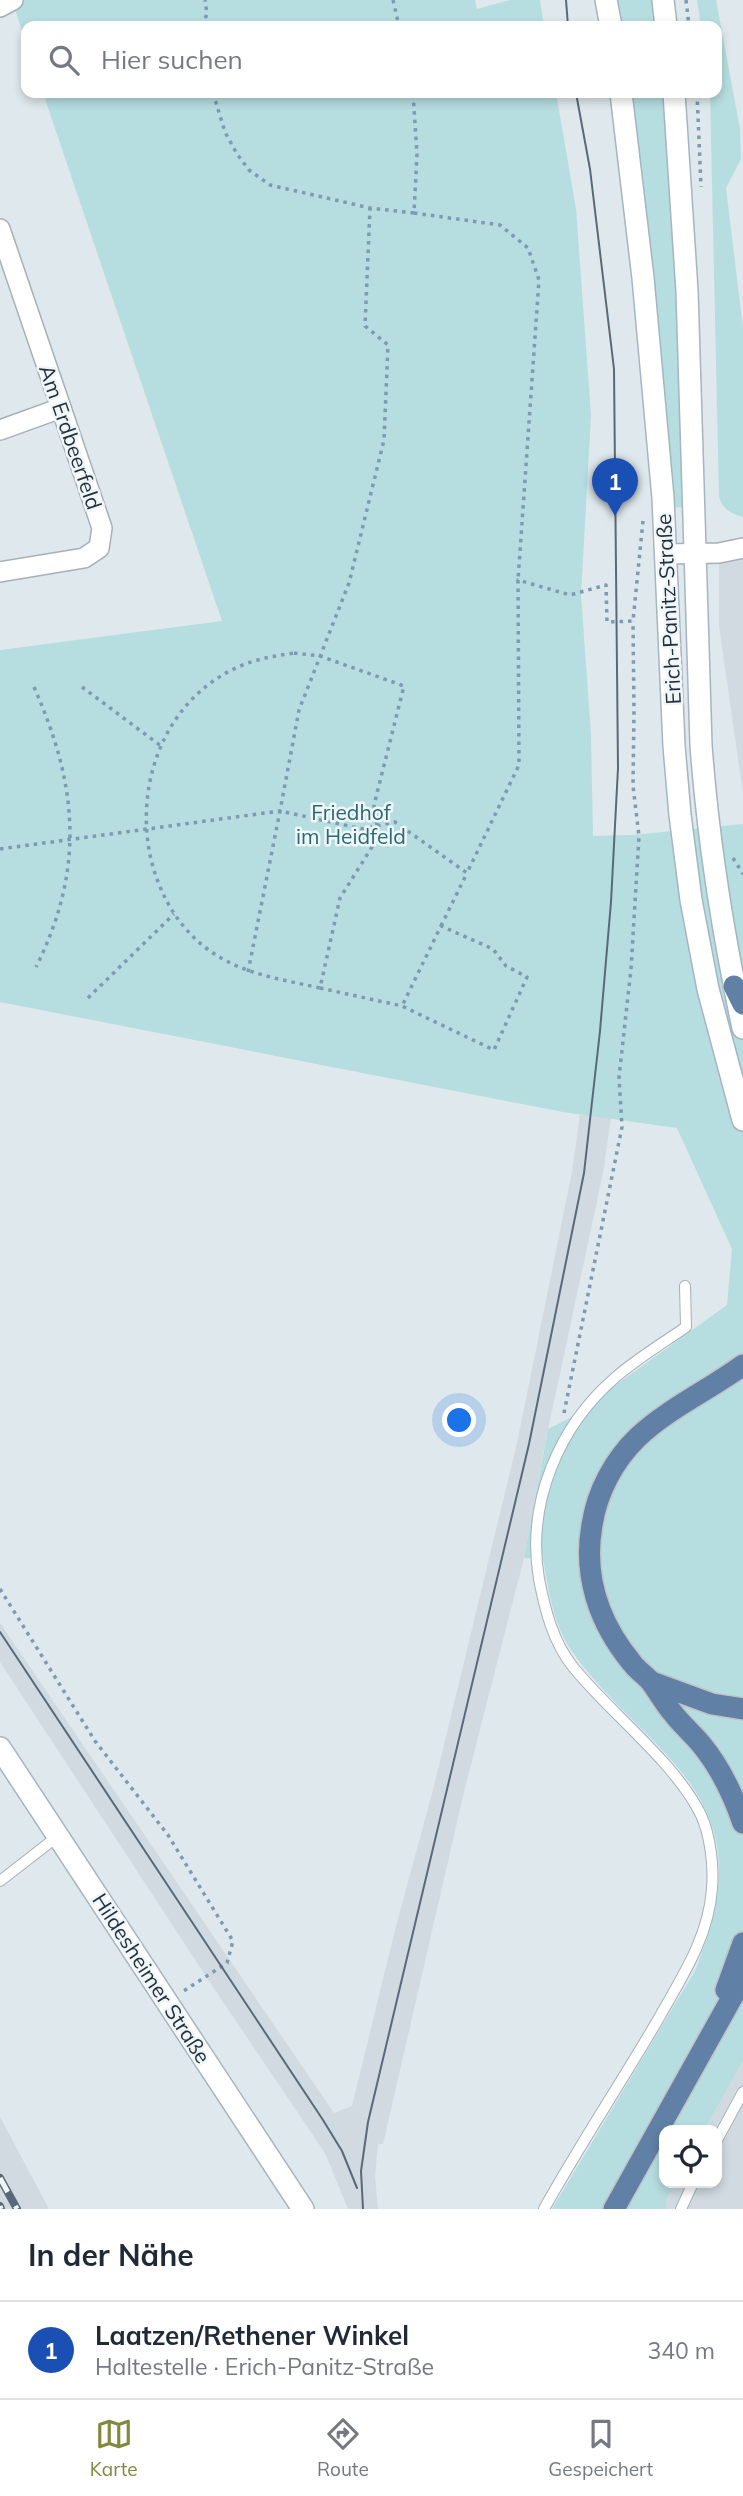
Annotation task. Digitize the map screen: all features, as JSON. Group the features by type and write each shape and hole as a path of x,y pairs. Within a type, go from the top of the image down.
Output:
{"main road":[{"path":"606,0 610,21"},
{"path":"663,0 665,21"},
{"name":"Erich-Panitz-Straße","path":"622,98 643,278 663,509 674,746 685,852 708,989 743,1120"},
{"name":"Erich-Panitz-Straße","path":"674,98 687,291 696,634 706,812 717,896 743,1028"},
{"path":"743,1365 667,1415 639,1437 620,1458 604,1486 594,1512 589,1542 589,1570 596,1602 611,1632 632,1664 650,1681 672,1713 701,1744 734,1797 743,1823"},
{"path":"718,1383 743,1373"},
{"path":"650,1681 712,1704 743,1709"},
{"name":"Hildesheimer Straße","path":"0,1748 303,2209"},
{"path":"709,2040 743,1943"},
{"path":"614,2209 743,1978"}],"street":[{"path":"0,7 13,0"},
{"name":"Am Erdbeerfeld","path":"0,229 9,286 61,408 102,528 99,548 85,558 0,572"},
{"path":"0,430 61,408"},
{"path":"665,554 719,553 743,548"}],"lane":[{"path":"544,2209 691,1963 705,1927 712,1887 710,1846 702,1816 675,1777 572,1666 555,1638 537,1564 536,1526 545,1482 562,1443 584,1411 616,1376 686,1327 685,1286"},
{"path":"0,1881 59,1836"},
{"path":"722,2131 743,2092"},
{"path":"681,2209 691,2188"}],"path":[{"path":"204,21 207,13 205,0"},
{"path":"393,0 398,21"},
{"path":"686,0 689,21"},
{"path":"215,98 225,132 249,170 270,185 370,208 500,225 527,248 538,280 518,580 519,765 402,1006"},
{"path":"413,98 417,154 414,213"},
{"path":"248,972 299,710 349,583 384,440 388,345 365,326 370,208"},
{"path":"562,1443 565,1400 622,1127 619,1077 631,969 639,836 633,786 633,621 644,509 663,509"},
{"path":"518,580 570,595 606,585 607,622 633,621"},
{"path":"630,627 633,621"},
{"path":"320,988 340,898 372,847 377,825 374,805 404,686 320,656 294,653 266,657 217,678 180,714 161,746 148,785 146,829 154,872 174,914 203,946 223,961 248,972 320,988 402,1006 494,1050 527,977 506,966 493,949 441,926"},
{"path":"34,688 59,748 67,794 70,839 65,893 57,921 36,967"},
{"path":"82,688 161,746"},
{"path":"0,849 280,811 363,829 395,822 467,873"},
{"path":"88,998 174,914"},
{"path":"0,1589 95,1741 168,1835 233,1941 227,1963 167,2001"}],"shaded area":[{"path":"743,548 743,793 719,626 719,553"},
{"path":"580,1114 611,1118 603,1173 544,1448 524,1558 464,1792 383,2144 378,2144 375,2177 378,2209 348,2209 325,2153 0,1662 0,1623 334,2113 352,2106 434,1786 517,1443 572,1172"},
{"path":"743,2061 743,2209 666,2209 666,2200 672,2188 722,2188 722,2125 707,2125"},
{"path":"0,2117 49,2209 0,2209"}],"green space":[{"path":"25,0 475,0 477,9 510,0 540,0 543,21 21,21 21,28 14,6"},
{"path":"606,0 663,0 665,21 610,21"},
{"path":"697,0 716,0 720,21 700,21"},
{"path":"722,32 740,129 741,159 726,188 743,328 743,517 728,510 719,496 710,98 722,98"},
{"name":"Friedhof im Heidfeld","path":"45,98 557,98 576,209 591,415 581,595 591,735 593,836 633,835 743,824 743,2061 707,2125 659,2125 659,2188 672,2188 666,2200 666,2209 552,2209 695,1971 716,1902 719,1880 715,1834 707,1812 686,1778 582,1665 568,1645 550,1598 543,1559 524,1558 548,1429 570,1418 727,1305 732,1249 677,1128 563,1112 0,1002 0,650 222,621"},
{"path":"622,98 674,98 693,507 663,508"}],"tram line":[{"path":"566,0 568,21"},
{"path":"363,2209 361,2171 368,2122 529,1444 584,1173 600,1031 611,902 618,768 614,369 590,169 577,98"},
{"path":"0,1632 323,2120 342,2151 357,2188"}],"railway":[{"path":"0,2178 17,2209"}],"place":[{"name":"Laatzen/Rethener Winkel","path":"615,516"}]}
